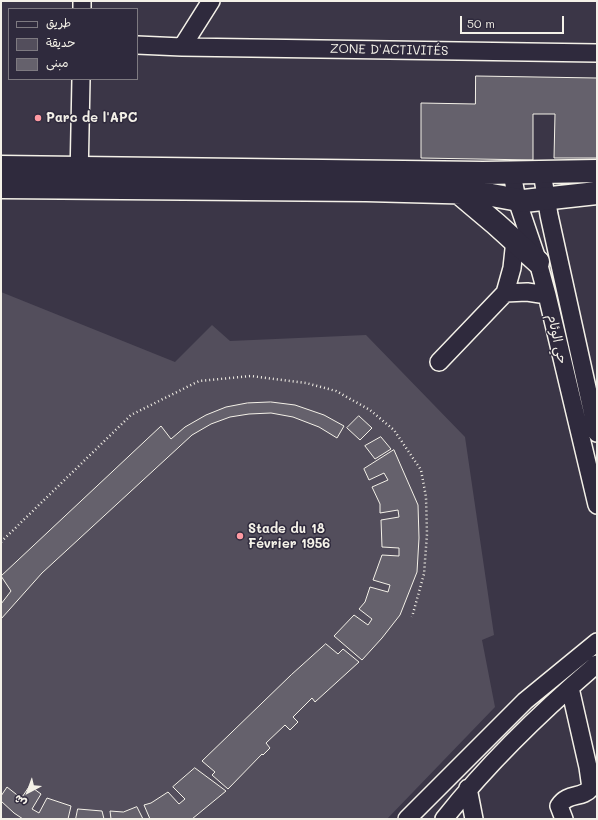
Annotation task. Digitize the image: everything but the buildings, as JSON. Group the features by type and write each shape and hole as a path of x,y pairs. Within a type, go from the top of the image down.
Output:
{"main road":[{"path":"1,168 79,178 366,190 481,193 517,200 532,201 597,193"},
{"path":"1,188 79,178 597,171"},
{"path":"458,192 515,240 540,267"}],"street":[{"path":"182,47 211,1"},
{"name":"ZONE D'ACTIVITÉS","path":"138,45 597,53"},
{"path":"79,178 81,80"},
{"name":"حي الوئام","path":"542,172 546,199 597,433"},
{"name":"حي الوئام","path":"512,173 517,200 540,267 597,505"},
{"path":"439,362 505,293 512,268 515,240"},
{"path":"540,267 562,269"},
{"path":"505,293 526,292 547,295"},
{"path":"407,819 525,702 597,642"},
{"path":"444,819 468,788 547,708 597,664"},
{"path":"564,819 560,806 562,801 571,796 587,793 591,788 592,766 570,688"},
{"path":"468,788 474,819"}],"path":[{"path":"1,542 131,415 199,381 251,376 306,384 336,391 370,410 394,430 421,470 426,497 427,534 424,574 412,617"}],"green space":[{"name":"Stade du 18 Février 1956","path":"1,292 175,362 212,325 230,341 366,335 465,437 494,635 482,640 495,707 387,819 1,819"}],"place":[{"name":"Parc de l'APC","path":"38,118"},
{"name":"Stade du 18 Février 1956","path":"240,536"}]}
